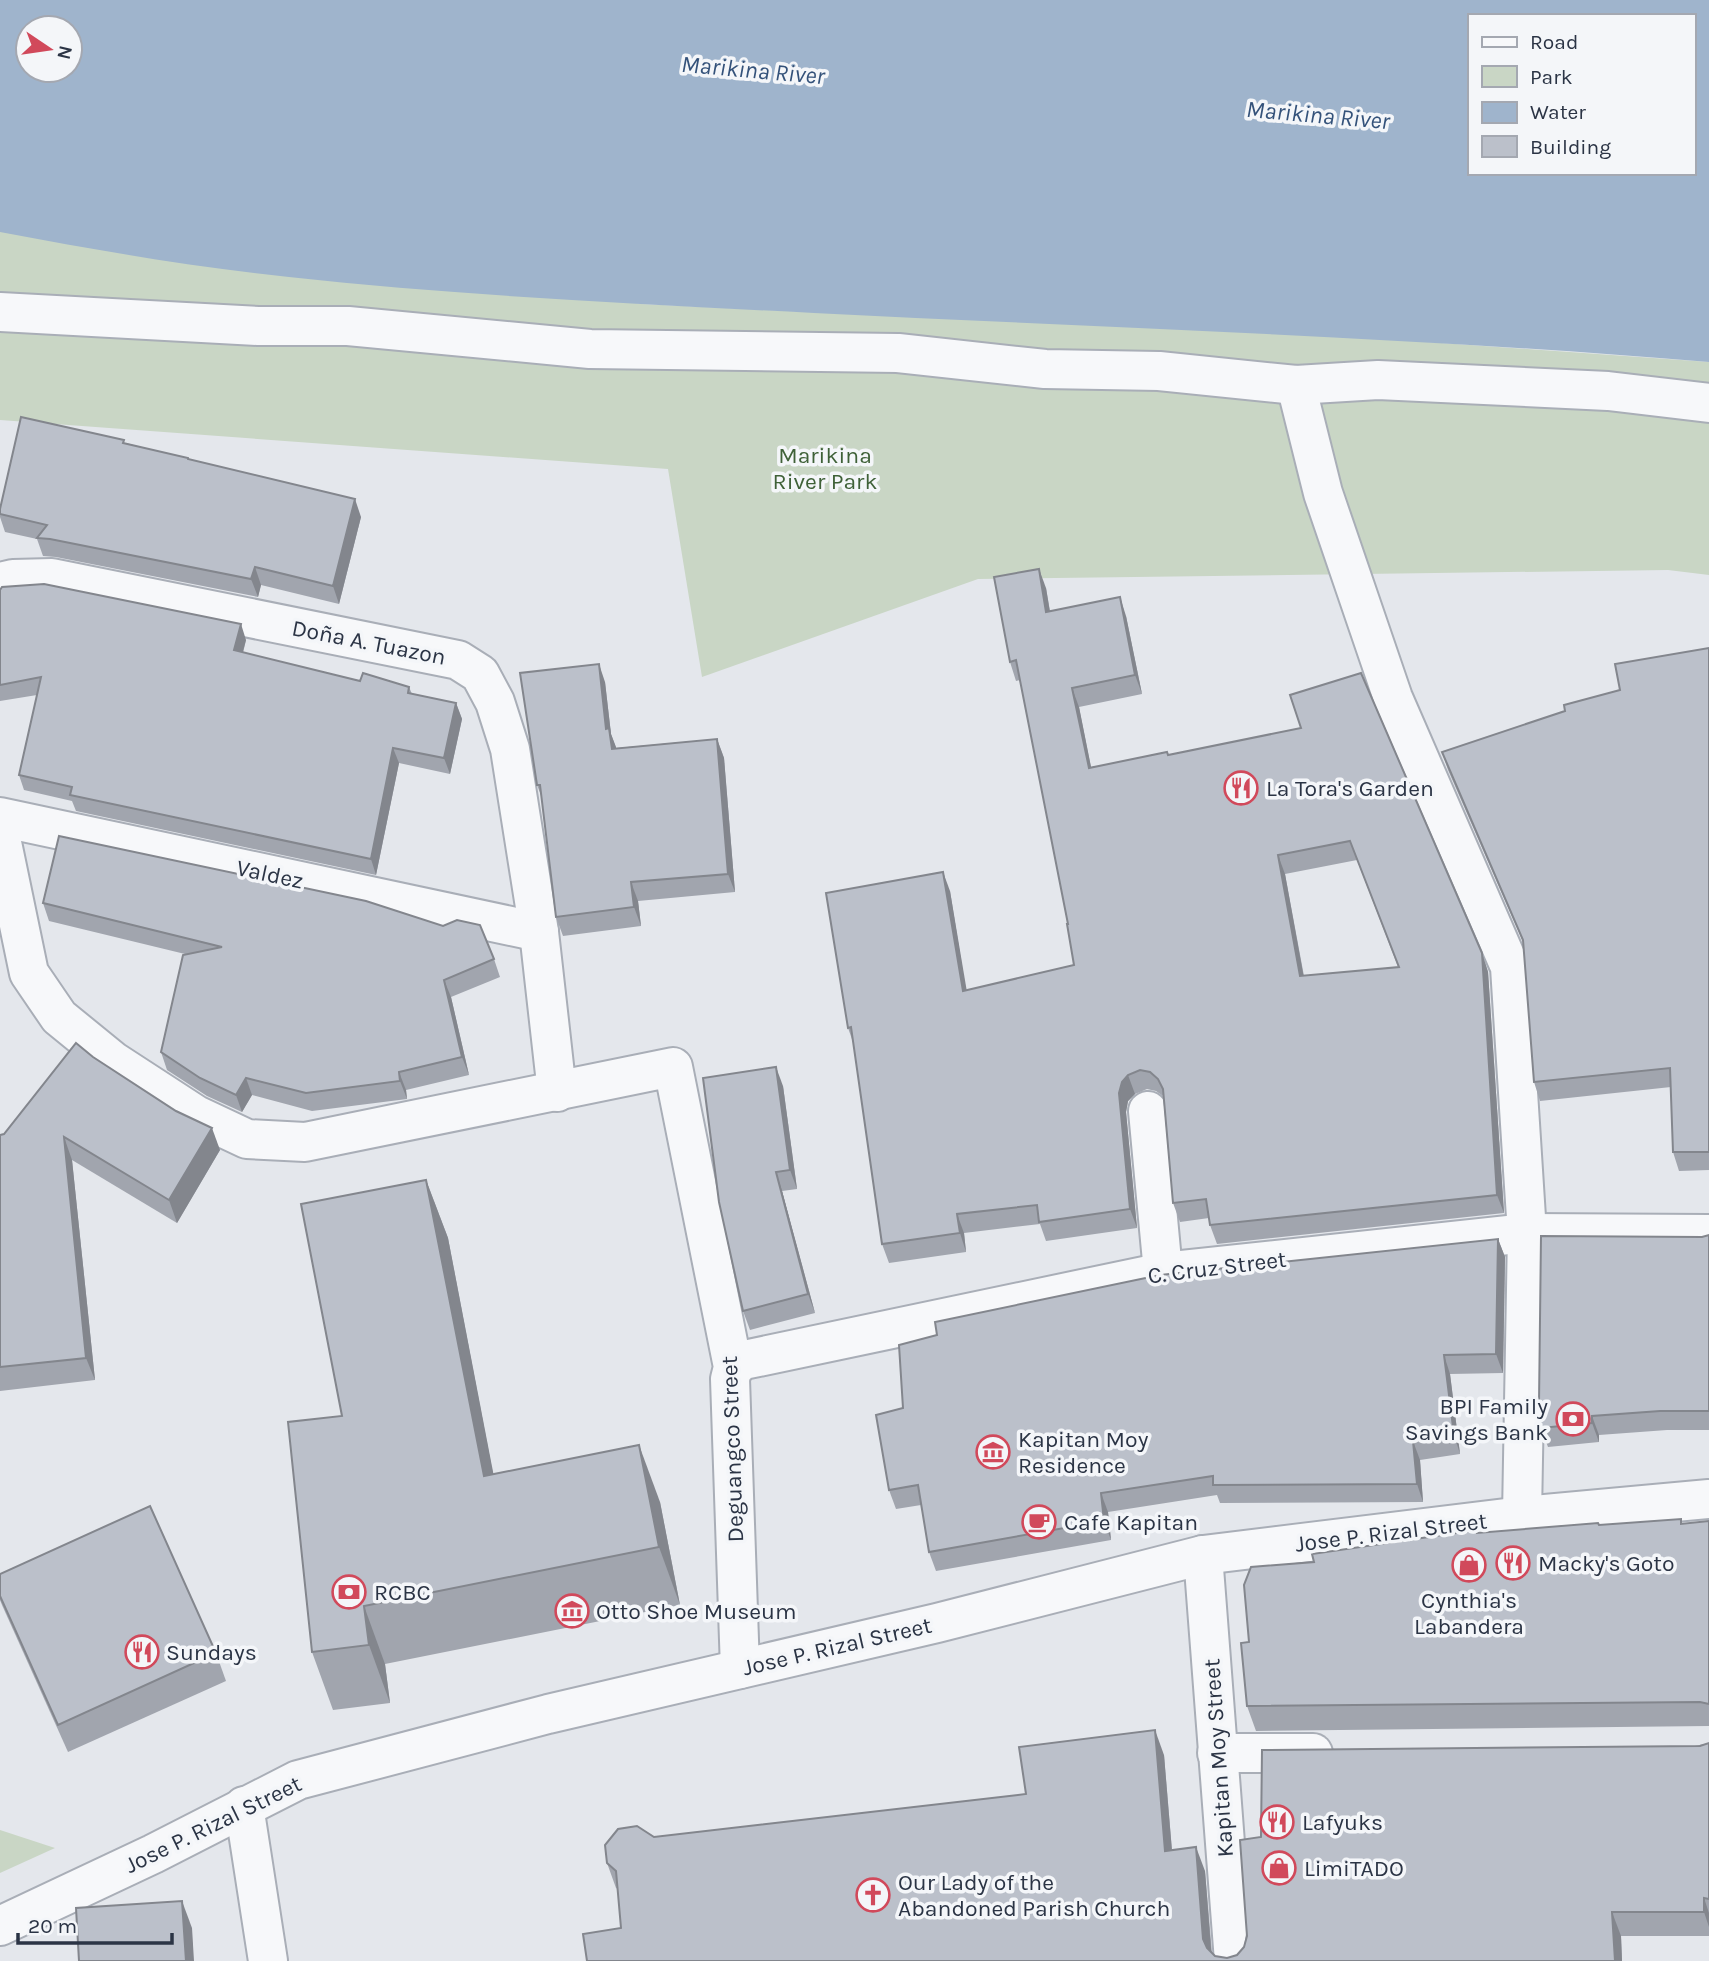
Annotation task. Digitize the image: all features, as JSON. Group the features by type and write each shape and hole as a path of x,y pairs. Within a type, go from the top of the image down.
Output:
{"street":[{"path":"0,312 258,326 348,326 590,349 898,354 1045,369 1159,372 1296,385 1378,380 1608,391 1709,403"},
{"path":"1296,385 1323,493 1393,698 1510,967 1527,1233 1522,1516"},
{"name":"Doña A. Tuazon","path":"0,582 51,578 458,660 480,674 495,702 510,749 539,932 557,1092"},
{"name":"Valdez","path":"0,817 539,932"},
{"path":"0,833 29,973 59,1017 113,1061 196,1115 247,1139 305,1142 557,1092"},
{"name":"Deguangco Street","path":"557,1092 673,1067 733,1367 730,1379 740,1668"},
{"path":"1148,1111 1163,1272"},
{"name":"C. Cruz Street","path":"733,1367 744,1360 1163,1272 1527,1233 1709,1234"},
{"name":"Jose P. Rizal Street","path":"0,1926 153,1854 298,1780 548,1714 937,1623 1203,1555 1522,1516 1709,1499"},
{"name":"Kapitan Moy Street","path":"1203,1555 1234,1961"},
{"path":"1217,1753 1353,1752"},
{"path":"244,1806 268,1961"}],"green space":[{"name":"Marikina River Park","path":"0,173 641,304 1371,338 1709,362 1709,575 1668,570 978,579 702,677 668,469 0,420"},
{"path":"0,1830 55,1848 0,1873"}],"water":[{"name":"Marikina River","path":"0,0 1709,0 1709,362 1373,339 617,303 355,284 216,268 0,232"}],"building":[{"path":"21,417 124,440 123,443 355,499 333,586 255,567 251,579 37,538 47,525 0,514"},
{"path":"1039,569 1046,612 1120,597 1135,675 1072,688 1089,768 1301,728 1290,695 1361,673 1482,953 1497,1195 1210,1225 1206,1199 1173,1203 1163,1089 1158,1079 1150,1072 1140,1070 1128,1075 1122,1082 1119,1093 1130,1209 1039,1222 1037,1205 957,1214 960,1233 882,1244 851,1027 848,1028 826,893 943,872 963,991 1074,965 1016,660 1010,662 994,577","holes":["1350,841 1399,967 1300,976 1278,855"]},
{"path":"44,584 241,624 234,650 360,681 363,673 409,687 408,693 456,703 444,758 393,748 371,859 70,795 72,787 19,775 41,677 0,685 0,590 2,587"},
{"path":"1709,648 1709,1152 1673,1152 1670,1068 1534,1082 1523,940 1442,752 1565,711 1564,705 1620,690 1615,664"},
{"path":"599,664 606,729 609,728 612,749 717,739 728,874 631,882 634,907 556,917 540,785 537,785 520,673"},
{"path":"59,836 366,901 443,926 457,920 480,925 494,959 444,980 462,1057 399,1072 400,1081 306,1093 246,1078 236,1095 200,1078 161,1052 183,955 222,947 43,903"},
{"path":"76,1043 176,1111 212,1128 169,1200 64,1137 86,1358 0,1367 0,1135 4,1134"},
{"path":"776,1067 790,1170 776,1172 808,1294 743,1311 719,1202 703,1078"},
{"path":"426,1180 484,1476 639,1445 659,1547 364,1606 369,1645 312,1652 288,1422 342,1416 301,1204"},
{"path":"1709,1235 1709,1411 1592,1416 1592,1423 1541,1428 1541,1236"},
{"path":"1498,1239 1496,1354 1444,1355 1454,1435 1413,1441 1417,1484 1213,1485 1213,1476 1101,1493 1104,1521 929,1552 918,1485 889,1490 876,1415 903,1408 899,1345 937,1335 935,1322 1160,1275"},
{"path":"150,1506 216,1653 58,1725 0,1596 0,1574"},
{"path":"1681,1519 1681,1524 1709,1521 1709,1704 1247,1706 1241,1643 1249,1642 1244,1585 1251,1567 1314,1562 1312,1554 1477,1530 1477,1533"},
{"path":"1155,1730 1165,1851 1196,1847 1203,1939 1215,1956 1227,1958 1237,1955 1244,1947 1247,1936 1240,1840 1261,1837 1262,1750 1700,1746 1709,1743 1709,1899 1704,1898 1704,1912 1612,1912 1615,1961 587,1961 583,1934 621,1928 616,1871 607,1863 605,1845 618,1829 637,1826 654,1837 1026,1794 1019,1747"},
{"path":"182,1901 186,1961 79,1961 76,1908"}],"place":[{"name":"La Tora's Garden","path":"1241,788"},
{"name":"BPI Family Savings Bank","path":"1573,1419"},
{"name":"Kapitan Moy Residence","path":"993,1452"},
{"name":"Cafe Kapitan","path":"1039,1522"},
{"name":"Macky's Goto","path":"1513,1563"},
{"name":"Cynthia's Labandera","path":"1469,1565"},
{"name":"RCBC","path":"349,1592"},
{"name":"Otto Shoe Museum","path":"572,1611"},
{"name":"Sundays","path":"142,1652"},
{"name":"Lafyuks","path":"1277,1822"},
{"name":"LimiTADO","path":"1279,1868"},
{"name":"Our Lady of the Abandoned Parish Church","path":"873,1895"}]}
